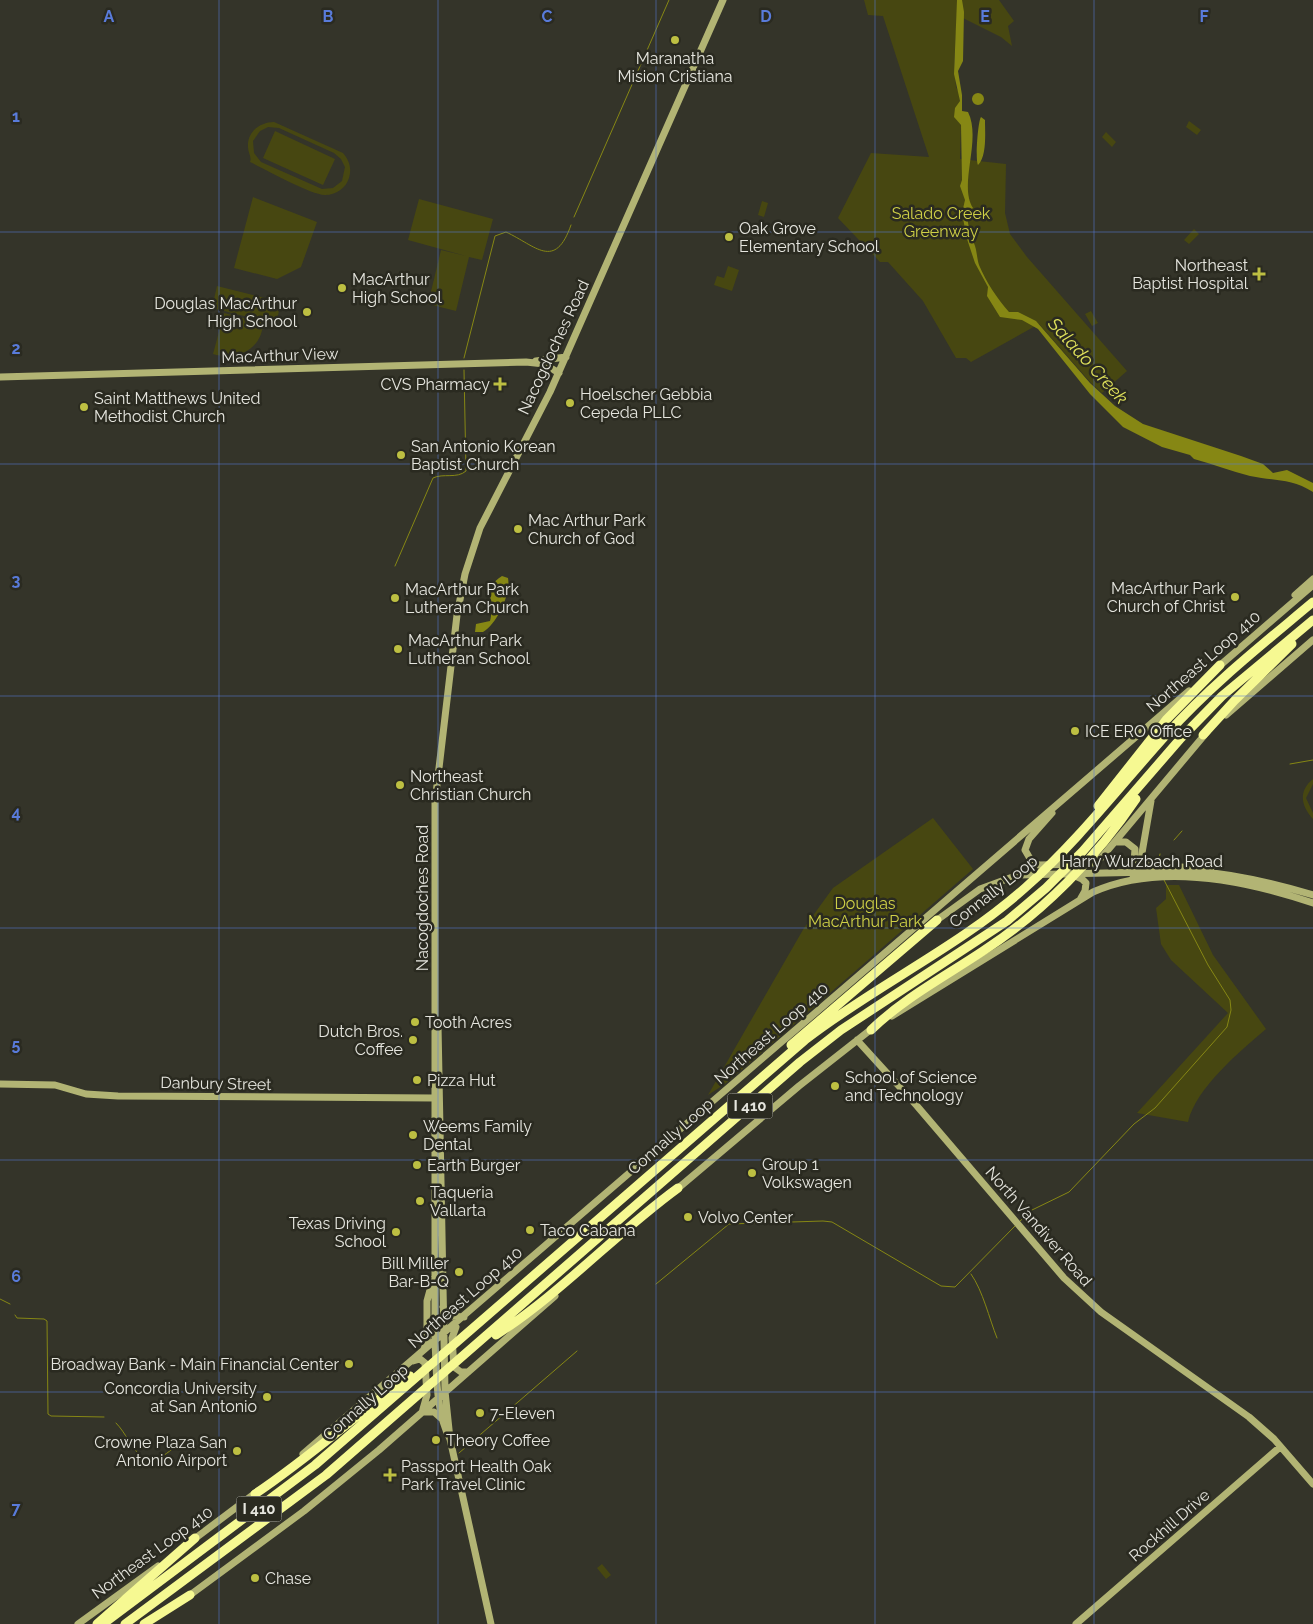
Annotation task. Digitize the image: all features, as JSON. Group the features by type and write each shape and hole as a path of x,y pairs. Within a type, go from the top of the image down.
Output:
{"highway":[{"name":"Connally Loop","path":"103,1624 294,1481 406,1382 473,1328 734,1100 834,1017 965,934 1024,889 1064,852 1197,703 1313,602"},
{"name":"Connally Loop","path":"125,1624 326,1474 408,1405 800,1062 841,1030 1007,921 1046,888 1083,851 1161,761 1222,696 1313,621"},
{"path":"1203,735 1313,621"},
{"path":"1064,852 1166,720 1220,665"},
{"path":"871,1030 908,998 1006,934 1058,888 1095,850 1124,816 1161,761"},
{"path":"734,1100 835,1005 937,920"},
{"path":"472,1349 525,1313 632,1223 678,1188"},
{"path":"255,1494 294,1468 406,1382"},
{"path":"97,1624 195,1538"},
{"path":"144,1624 190,1595"}],"main road":[{"name":"Nacogdoches Road","path":"491,1624 450,1439 445,1392 442,1307 440,1048 436,1014 435,802 457,615 465,574 480,528 559,373 723,0"},
{"path":"535,362 566,357"},
{"name":"MacArthur View","path":"0,377 535,362 544,364 559,373"},
{"path":"1274,618 1313,579"},
{"name":"Northeast Loop 410","path":"78,1624 255,1494 435,1343 851,981 1313,585"},
{"path":"1072,792 1029,839 1025,850 1032,862 1039,865 1093,862 1102,857 1117,842 1203,735 1313,640"},
{"path":"150,1624 297,1516 422,1412 678,1188 857,1040 1079,900 1104,887 1136,875 1142,861 1152,798"},
{"path":"1117,842 1126,842 1134,850 1136,875"},
{"path":"1142,861 1150,866 1202,867 1228,874"},
{"name":"Harry Wurzbach Road","path":"1136,875 1193,871 1228,874 1269,882 1313,895"},
{"path":"1068,874 1080,878 1086,883 1085,891 1079,900"},
{"name":"Harry Wurzbach Road","path":"851,981 980,889 999,880 1018,875 1179,876 1254,886 1313,903"},
{"name":"Nacogdoches Road","path":"436,1014 434,1027 435,1343 438,1397 443,1420 450,1439"},
{"name":"North Vandiver Road","path":"857,1040 914,1103 1064,1278 1089,1302 1249,1417 1280,1446 1313,1484"},
{"name":"Danbury Street","path":"0,1084 55,1085 86,1094 118,1096 434,1098"},
{"path":"423,1352 427,1342 427,1301 435,1274"},
{"path":"442,1307 450,1316 462,1319 452,1338 454,1367 461,1372 468,1372"},
{"path":"411,1362 420,1359 426,1363 427,1395 422,1412"},
{"path":"422,1412 434,1412 443,1420"},
{"name":"Rockhill Drive","path":"1076,1624 1280,1446"}],"green space":[{"name":"Salado Creek Greenway","path":"864,0 999,0 1014,21 1008,26 1012,46 1001,37 957,15 954,66 956,87 960,101 956,119 961,125 960,159 1006,164 1005,213 1010,234 1027,257 1127,371 1102,393 1039,324 971,362 966,358 956,358 923,301 888,262 880,262 838,218 871,153 929,157 883,16 868,15"},
{"path":"1189,121 1201,130 1197,135 1186,127"},
{"path":"274,122 343,153 350,168 346,185 333,194 318,194 250,162 248,142 252,132 259,126","holes":["268,127 279,128 334,153 341,159 345,167 342,181 333,188 322,189 261,162 254,153 253,141 260,131"]},
{"path":"275,131 335,159 323,185 263,158"},
{"path":"1106,132 1116,142 1112,147 1102,137"},
{"path":"253,197 317,222 301,267 277,279 234,268"},
{"path":"419,199 493,219 482,260 469,257 456,311 428,304 441,250 466,256 408,240"},
{"path":"762,201 768,203 764,217 758,215"},
{"path":"1194,229 1199,234 1189,244 1184,240"},
{"path":"728,266 739,270 732,291 714,285 717,276 724,278"},
{"path":"217,286 281,302 276,324 212,308"},
{"path":"1091,311 1098,323 1092,326 1085,314"},
{"path":"224,313 263,323 262,332 253,347 230,356 213,354"},
{"path":"1313,779 1313,784 1306,798 1313,813 1313,819 1304,804 1303,794 1305,788"},
{"name":"Douglas MacArthur Park","path":"933,818 973,869 725,1084 708,1095 804,928 833,888"},
{"path":"1166,885 1179,885 1213,955 1266,1029 1220,1071 1209,1084 1200,1096 1188,1122 1137,1113 1228,1013 1171,960 1161,944 1156,908 1166,899"},
{"path":"602,1564 611,1575 606,1579 597,1568"}],"shaded area":[{"path":"957,0 962,0 964,12 963,61 958,71 962,95 962,111 968,112 972,123 973,136 968,187 969,198 973,208 967,212 968,221 979,265 996,295 1009,312 1018,312 1036,321 1090,383 1115,406 1143,424 1263,464 1273,473 1287,470 1313,483 1313,492 1290,482 1250,476 1194,459 1190,455 1162,447 1123,427 1090,394 1038,329 1022,320 1000,317 987,296 988,287 975,263 967,239 962,213 965,200 960,186 962,180 961,125 954,117 955,108 960,101 954,74"},
{"path":"980,93 983,94 983,104 976,105 973,104 972,97 973,94"},
{"path":"981,117 985,120 985,144 983,156 978,165 977,141"},
{"path":"502,576 508,578 508,585 502,608 488,628 483,632 475,632 476,624 490,621 492,586"}],"waterway":[{"path":"574,217 669,0"},
{"path":"464,358 495,236 506,232 536,248 551,251 558,247 565,239 571,225"},
{"path":"395,566 433,478 458,475 466,471 464,370"},
{"path":"1290,764 1313,760"},
{"path":"1174,840 1182,831"},
{"path":"1158,863 1160,854"},
{"path":"1019,1222 1032,1210 1069,1192 1134,1124 1155,1108 1227,1027 1231,1010 1230,1000 1208,965 1164,880"},
{"path":"656,1284 729,1224 823,1221 832,1222 941,1286 955,1287 1015,1226"},
{"path":"971,1274 982,1296 997,1338"},
{"path":"0,1299 10,1304"},
{"path":"15,1315 17,1318 44,1319 47,1321 48,1414 51,1416 104,1417"},
{"path":"459,1453 577,1351"},
{"path":"116,1423 138,1453 148,1460 160,1457 190,1438"}],"place":[{"name":"Maranatha Mision Cristiana","path":"675,40"},
{"name":"Oak Grove Elementary School","path":"729,237"},
{"name":"Northeast Baptist Hospital","path":"1259,274"},
{"name":"MacArthur High School","path":"342,288"},
{"name":"Douglas MacArthur High School","path":"307,312"},
{"name":"CVS Pharmacy","path":"500,384"},
{"name":"Hoelscher Gebbia Cepeda PLLC","path":"570,403"},
{"name":"Saint Matthews United Methodist Church","path":"84,407"},
{"name":"San Antonio Korean Baptist Church","path":"401,455"},
{"name":"Mac Arthur Park Church of God","path":"518,529"},
{"name":"MacArthur Park Church of Christ","path":"1235,597"},
{"name":"MacArthur Park Lutheran Church","path":"395,598"},
{"name":"MacArthur Park Lutheran School","path":"398,649"},
{"name":"ICE ERO Office","path":"1075,731"},
{"name":"Northeast Christian Church","path":"400,785"},
{"name":"Tooth Acres","path":"415,1022"},
{"name":"Dutch Bros. Coffee","path":"413,1040"},
{"name":"Pizza Hut","path":"417,1080"},
{"name":"School of Science and Technology","path":"835,1086"},
{"name":"Weems Family Dental","path":"413,1135"},
{"name":"Earth Burger","path":"417,1165"},
{"name":"Group 1 Volkswagen","path":"752,1173"},
{"name":"Taqueria Vallarta","path":"420,1201"},
{"name":"Volvo Center","path":"688,1217"},
{"name":"Taco Cabana","path":"530,1230"},
{"name":"Texas Driving School","path":"396,1232"},
{"name":"Bill Miller Bar-B-Q","path":"459,1272"},
{"name":"Broadway Bank - Main Financial Center","path":"349,1364"},
{"name":"Concordia University at San Antonio","path":"267,1397"},
{"name":"7-Eleven","path":"480,1413"},
{"name":"Theory Coffee","path":"436,1440"},
{"name":"Crowne Plaza San Antonio Airport","path":"237,1451"},
{"name":"Passport Health Oak Park Travel Clinic","path":"390,1475"},
{"name":"Chase","path":"255,1578"}],"water label":[{"name":"Salado Creek","path":"1088,361"}]}
